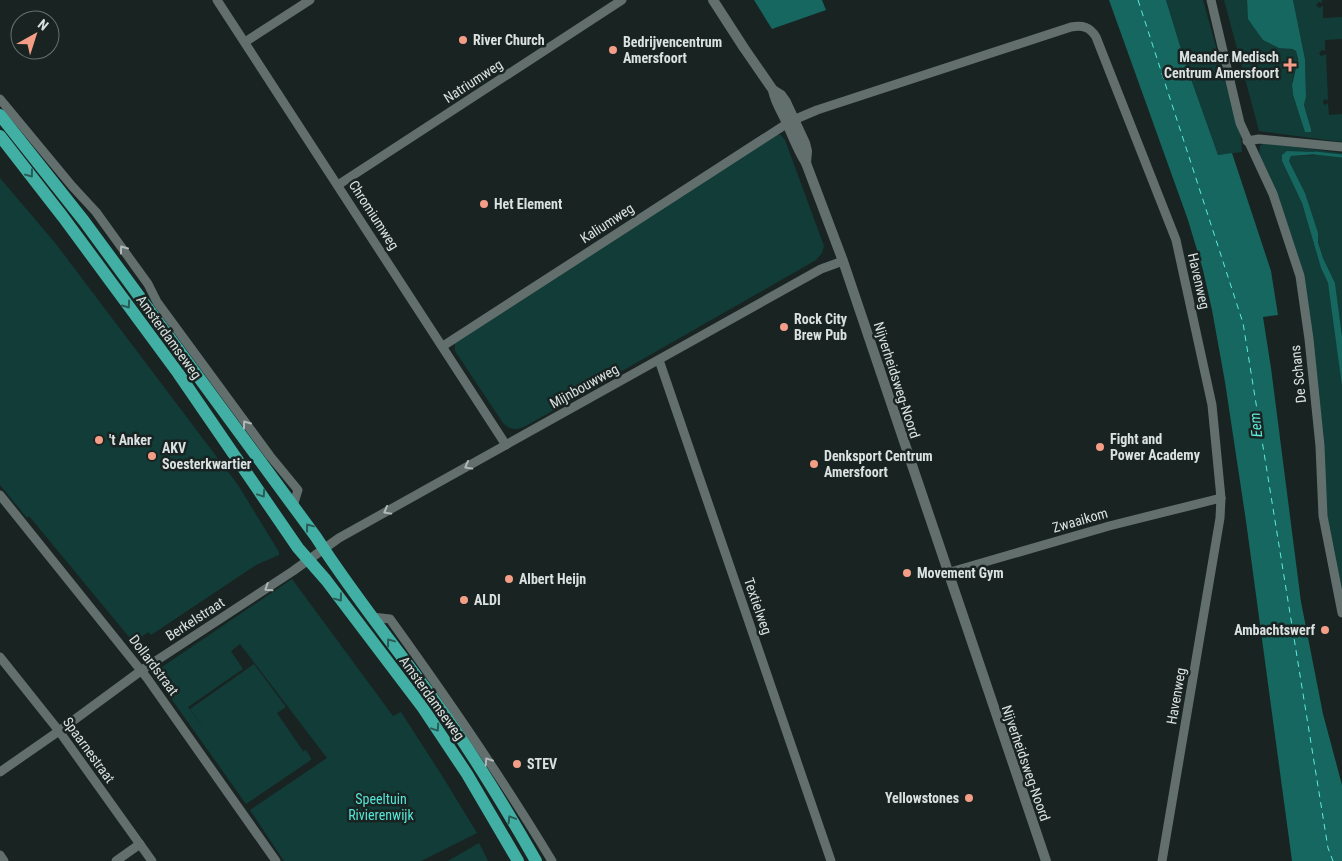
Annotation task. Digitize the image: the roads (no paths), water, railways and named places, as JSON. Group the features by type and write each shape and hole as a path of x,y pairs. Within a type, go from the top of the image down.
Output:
{"main road":[{"name":"Amsterdamseweg","path":"0,115 84,221 324,549 338,571 434,699 491,785 536,861"},
{"name":"Amsterdamseweg","path":"0,136 58,210 178,373 298,548 423,708 467,774 518,861"}],"street":[{"name":"Chromiumweg","path":"218,0 506,445"},
{"path":"245,42 310,0"},
{"name":"Natriumweg","path":"338,185 622,0"},
{"name":"Nijverheidsweg-Noord","path":"714,0 773,90 786,102 791,121 807,151 806,163 843,262 1046,861"},
{"name":"De Schans","path":"1211,0 1237,112 1247,141 1273,194 1300,276 1320,446 1323,516 1342,613"},
{"name":"Havenweg","path":"791,121 1071,27 1083,26 1092,31 1096,37 1176,240 1212,404 1221,498 1220,518 1162,861"},
{"name":"Amsterdamseweg","path":"0,99 96,212 148,284 157,302 270,456 298,490 292,506"},
{"name":"Kaliumweg","path":"442,346 791,121"},
{"path":"1247,141 1259,139 1342,147"},
{"path":"84,221 86,201"},
{"name":"Mijnbouwweg","path":"324,549 339,538 822,269 843,262"},
{"name":"Textielweg","path":"659,360 831,861"},
{"name":"Dollardstraat","path":"0,495 142,670 276,861"},
{"name":"Zwaaikom","path":"947,573 1109,526 1221,498"},
{"path":"308,560 324,549"},
{"name":"Berkelstraat","path":"0,772 142,670 308,560"},
{"name":"Amsterdamseweg","path":"372,617 390,619 459,716 552,861"},
{"name":"Spaarnestraat","path":"0,658 59,731 152,861"},
{"path":"116,861 140,844"},
{"path":"0,855 4,861"}],"water":[{"path":"754,0 822,0 826,10 772,29"},
{"name":"Eem","path":"1109,0 1166,0 1185,62 1218,155 1232,153 1271,271 1278,315 1263,317 1301,602 1323,714 1342,785 1342,861 1292,861 1246,521 1212,310 1203,270 1188,220"},
{"path":"1247,0 1293,0 1305,59 1306,97 1304,105 1311,132 1305,132 1293,95 1292,85 1298,59 1296,51 1279,48 1263,40 1248,19"},
{"path":"1287,151 1317,152 1319,154 1291,156 1289,161 1305,193 1318,233 1318,242 1323,258 1335,283 1342,336 1342,386 1328,283 1321,268 1302,203 1282,161 1282,155"}],"waterway":[{"path":"1315,153 1342,156"}],"place":[{"name":"River Church","path":"463,40"},
{"name":"Bedrijvencentrum Amersfoort","path":"613,50"},
{"name":"Meander Medisch Centrum Amersfoort","path":"1290,65"},
{"name":"Het Element","path":"484,204"},
{"name":"Rock City Brew Pub","path":"784,327"},
{"name":"'t Anker","path":"99,440"},
{"name":"Fight and Power Academy","path":"1100,447"},
{"name":"AKV Soesterkwartier","path":"152,456"},
{"name":"Denksport Centrum Amersfoort","path":"814,464"},
{"name":"Movement Gym","path":"907,573"},
{"name":"Albert Heijn","path":"509,579"},
{"name":"ALDI","path":"464,600"},
{"name":"Ambachtswerf","path":"1325,630"},
{"name":"STEV","path":"517,764"},
{"name":"Yellowstones","path":"969,798"}],"park label":[{"name":"Speeltuin Rivierenwijk","path":"381,808"}]}
